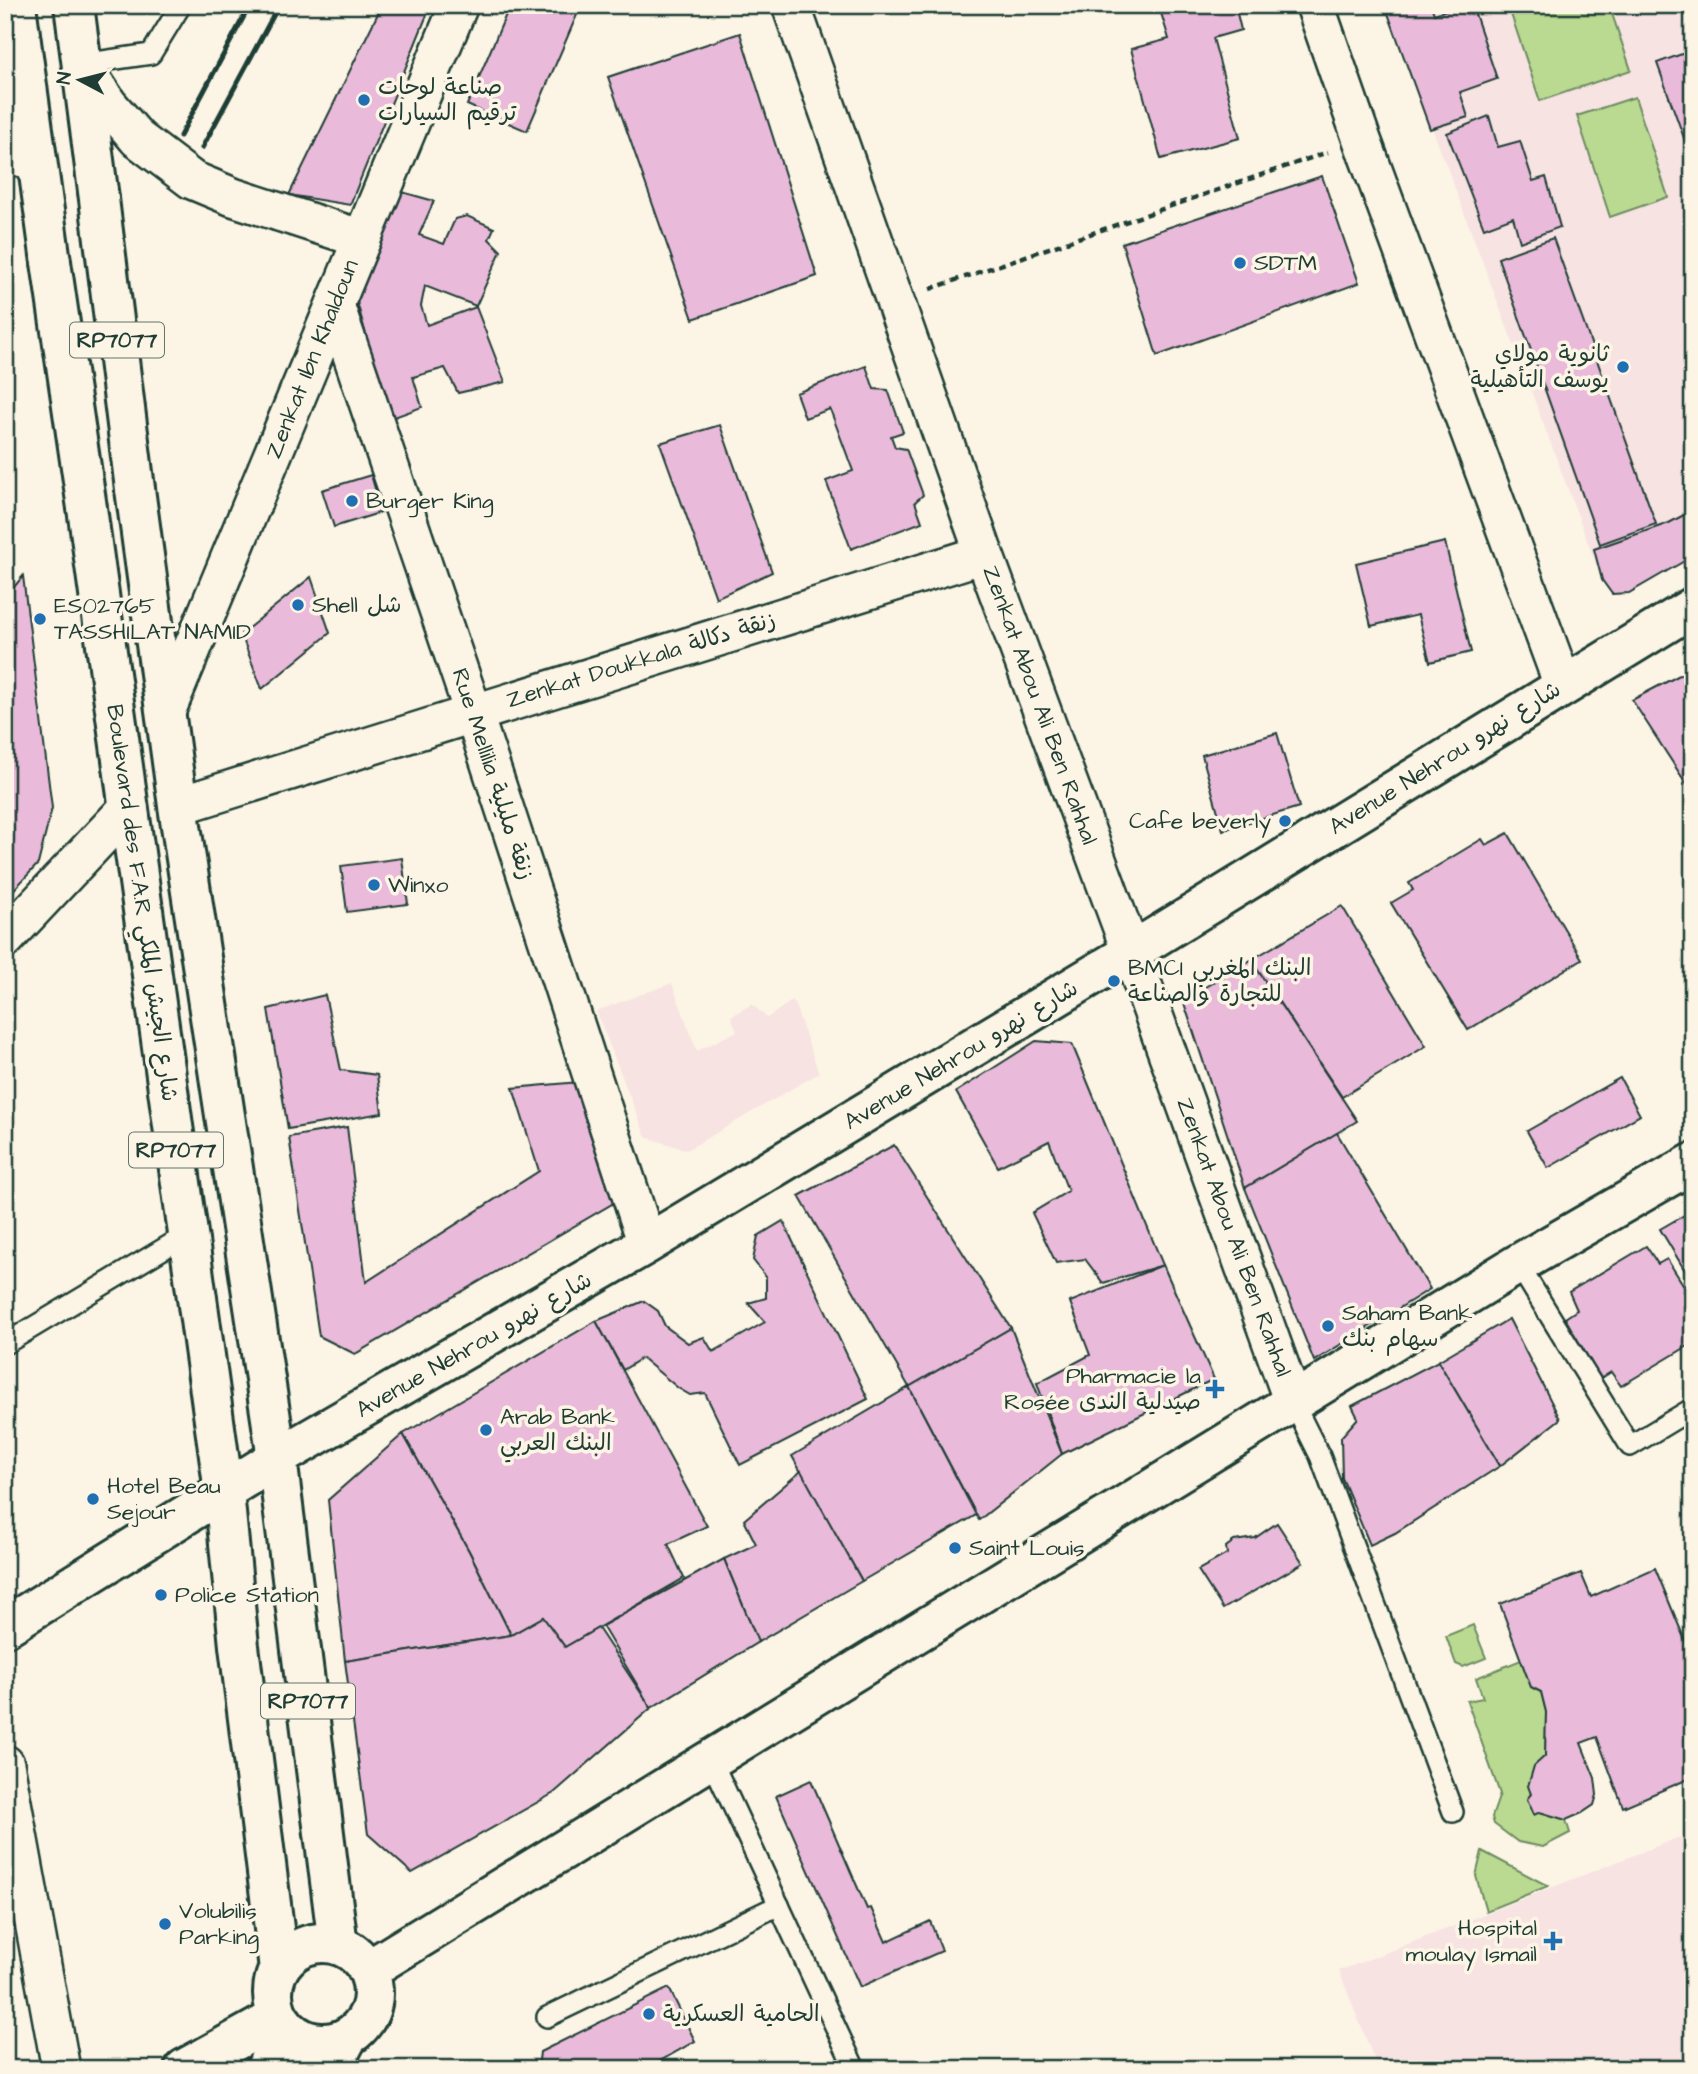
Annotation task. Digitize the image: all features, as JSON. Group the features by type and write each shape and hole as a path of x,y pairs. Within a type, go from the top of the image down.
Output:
{"main road":[{"name":"Boulevard des F.A.R شارع الجيش الملكي","path":"16,5 21,158 51,262 87,508 224,1492 239,1646 279,1969"},
{"name":"RP7077","path":"74,5 178,806 277,1458 338,1945"},
{"name":"Avenue Nehrou شارع نهرو","path":"5,1627 277,1458 647,1244 1131,952 1693,607"},
{"path":"369,1970 1518,1264 1693,1163"},
{"path":"279,1969 298,1949 311,1944 338,1945 351,1950 369,1970 373,1985 369,2016 343,2058 333,2043 317,2044 301,2039 283,2023"},
{"name":"RP7077","path":"279,1969 273,1985 273,2001 283,2023 294,2069"},
{"path":"184,2069 283,2023"},
{"path":"266,2069 283,2023"}],"street":[{"name":"Zenkat Ibn Khaldoun","path":"166,712 459,5"},
{"name":"Zenkat Abou Ali Ben Rahhal","path":"791,5 984,554 1293,1402"},
{"path":"1315,5 1563,685"},
{"path":"82,64 108,104 138,139 192,180 233,198 362,239"},
{"name":"Rue Mellilia زنقة مليلية","path":"334,305 473,712 647,1244"},
{"name":"Zenkat Doukkala زنقة دكالة","path":"178,806 984,554"},
{"path":"5,939 129,807"},
{"path":"5,1764 61,2069"}],"lane":[{"path":"82,64 151,54 181,5"},
{"path":"5,1344 188,1234"},
{"path":"1518,1264 1630,1446 1693,1408"},
{"path":"1293,1402 1320,1457 1453,1812"},
{"path":"711,1759 855,2069"},
{"path":"547,2017 779,1905"}],"path":[{"path":"896,301 1362,140"}],"shaded area":[{"path":"1386,5 1693,5 1693,556 1602,580"},
{"path":"672,983 697,1051 737,1031 731,1016 752,1004 767,1018 793,1000 819,1073 687,1150 646,1137 596,1011"},
{"name":"Hospital moulay Ismail","path":"1693,1832 1693,2069 1378,2069 1339,1971"}],"green space":[{"path":"1508,5 1609,5 1631,70 1540,101"},
{"path":"1635,97 1668,197 1610,217 1577,116"},
{"path":"1473,1625 1486,1658 1463,1667 1456,1664 1446,1636"},
{"path":"1521,1660 1531,1687 1541,1692 1546,1712 1545,1756 1535,1769 1527,1800 1534,1814 1540,1812 1566,1820 1570,1833 1543,1847 1518,1842 1494,1824 1492,1817 1500,1794 1467,1701 1483,1698 1476,1678"},
{"path":"1482,1851 1548,1886 1486,1911 1476,1876"}],"building":[{"name":"صناعة لوحات ترقيم السيارات","path":"382,5 431,5 350,205 289,195"},
{"path":"510,5 585,5 588,11 579,10 527,131 467,105"},
{"path":"1190,5 1235,5 1241,30 1213,38 1240,138 1161,159 1131,49 1169,39 1161,13"},
{"path":"1385,5 1431,5 1434,14 1462,5 1472,5 1497,79 1460,92 1468,117 1430,129"},
{"path":"740,33 817,276 693,319 608,77"},
{"path":"1693,50 1693,163 1657,63"},
{"path":"1489,116 1498,147 1520,141 1533,181 1546,177 1560,227 1520,242 1513,217 1484,228 1447,133"},
{"name":"SDTM","path":"1322,176 1359,283 1157,356 1122,243"},
{"path":"402,192 434,201 419,235 444,244 455,219 467,216 494,228 489,239 501,251 476,306 425,286 421,306 427,325 476,307 505,382 458,393 445,368 413,377 422,407 389,419 357,302"},
{"path":"1553,238 1656,524 1600,544 1498,258"},
{"path":"866,366 874,389 888,390 903,432 891,436 895,447 906,449 923,495 915,502 922,522 851,549 826,481 853,471 830,409 805,418 796,393"},
{"path":"720,425 772,572 716,598 660,443"},
{"name":"Burger King","path":"371,475 382,512 334,527 322,490"},
{"path":"1693,510 1693,556 1629,593 1612,594 1602,580 1594,549 1669,523"},
{"path":"1445,542 1471,652 1430,662 1418,615 1371,626 1356,563"},
{"path":"23,576 52,808 38,864 5,899 5,598"},
{"name":"Shell شل","path":"311,577 330,633 262,689 241,634"},
{"path":"1693,668 1693,794 1632,700"},
{"path":"1277,733 1299,807 1223,830 1202,755"},
{"path":"1508,833 1582,959 1468,1030 1391,903 1413,890 1409,883 1482,839 1486,845"},
{"name":"Winxo","path":"402,858 408,904 347,912 341,866"},
{"path":"1342,906 1426,1046 1342,1097 1251,960"},
{"path":"1251,960 1357,1121 1245,1188 1183,1000"},
{"path":"325,995 341,1070 377,1075 382,1113 288,1129 268,1009"},
{"path":"1036,1041 1072,1044 1163,1265 1103,1283 1085,1259 1056,1263 1032,1213 1068,1191 1049,1141 998,1167 956,1092"},
{"path":"1620,1078 1640,1115 1548,1168 1527,1131"},
{"path":"579,1082 617,1201 355,1354 319,1336 289,1137 347,1127 366,1282 539,1171 513,1088"},
{"path":"1337,1133 1430,1289 1314,1361 1245,1188"},
{"path":"894,1145 1011,1328 909,1387 799,1196"},
{"path":"1693,1210 1693,1284 1660,1229"},
{"path":"783,1221 868,1399 740,1465 705,1393 690,1395 642,1358 623,1370 596,1321 644,1301 658,1311 665,1326 688,1343 704,1337 713,1352 765,1322 748,1303 766,1298 766,1277 753,1260 758,1236"},
{"path":"1646,1246 1658,1264 1667,1259 1693,1300 1693,1343 1621,1386 1611,1372 1600,1379 1565,1318 1577,1310 1569,1292"},
{"path":"1163,1265 1214,1379 1062,1454 1037,1383 1090,1355 1070,1302"},
{"path":"1509,1319 1560,1419 1500,1466 1438,1361"},
{"path":"596,1321 707,1526 668,1544 684,1578 565,1647 543,1617 511,1635 469,1551 403,1434"},
{"path":"1011,1328 1062,1454 979,1520 909,1387"},
{"path":"1438,1361 1500,1466 1395,1533 1370,1545 1342,1478 1341,1437 1358,1418 1352,1406"},
{"path":"909,1387 976,1515 862,1581 792,1456"},
{"path":"403,1434 469,1551 511,1635 345,1661 328,1500"},
{"path":"801,1471 862,1581 758,1642 724,1559 756,1544 744,1520"},
{"path":"1277,1523 1303,1563 1223,1609 1198,1570 1227,1554 1226,1547 1234,1541 1255,1538"},
{"path":"724,1559 758,1642 651,1708 602,1626"},
{"path":"1655,1568 1686,1643 1693,1640 1693,1777 1623,1807 1597,1737 1581,1743 1595,1778 1597,1795 1594,1805 1566,1820 1540,1812 1534,1815 1527,1799 1531,1794 1528,1786 1534,1766 1545,1756 1546,1712 1541,1692 1531,1687 1500,1604 1581,1573 1591,1597"},
{"path":"543,1617 565,1647 598,1628 651,1708 554,1793 412,1873 368,1834 345,1661 511,1635"},
{"path":"811,1780 867,1909 871,1908 886,1942 930,1921 942,1951 860,1987 776,1796"},
{"name":"الحامية العسكرية","path":"669,1988 695,2041 646,2069 538,2069 540,2052"}],"railway":[{"path":"180,136 250,5"},
{"path":"202,148 279,5"}],"place":[{"name":"صناعة لوحات ترقيم السيارات","path":"364,100"},
{"name":"SDTM","path":"1240,263"},
{"name":"ثانوية مولاي يوسف التأهيلية","path":"1623,367"},
{"name":"Burger King","path":"352,501"},
{"name":"Shell شل","path":"298,605"},
{"name":"ES02765 TASSHILAT NAMID","path":"40,619"},
{"name":"Cafe beverly","path":"1285,821"},
{"name":"Winxo","path":"374,885"},
{"name":"BMCI البنك المغربي للتجارة والصناعة","path":"1114,981"},
{"name":"Saham Bank سهام بنك","path":"1328,1326"},
{"name":"Pharmacie la Rosée صيدلية الندى","path":"1215,1389"},
{"name":"Arab Bank البنك العربي","path":"486,1430"},
{"name":"Hotel Beau Sejour","path":"93,1499"},
{"name":"Saint Louis","path":"955,1548"},
{"name":"Police Station","path":"161,1595"},
{"name":"Volubilis Parking","path":"165,1924"},
{"name":"Hospital moulay Ismail","path":"1553,1941"},
{"name":"الحامية العسكرية","path":"649,2014"}]}
